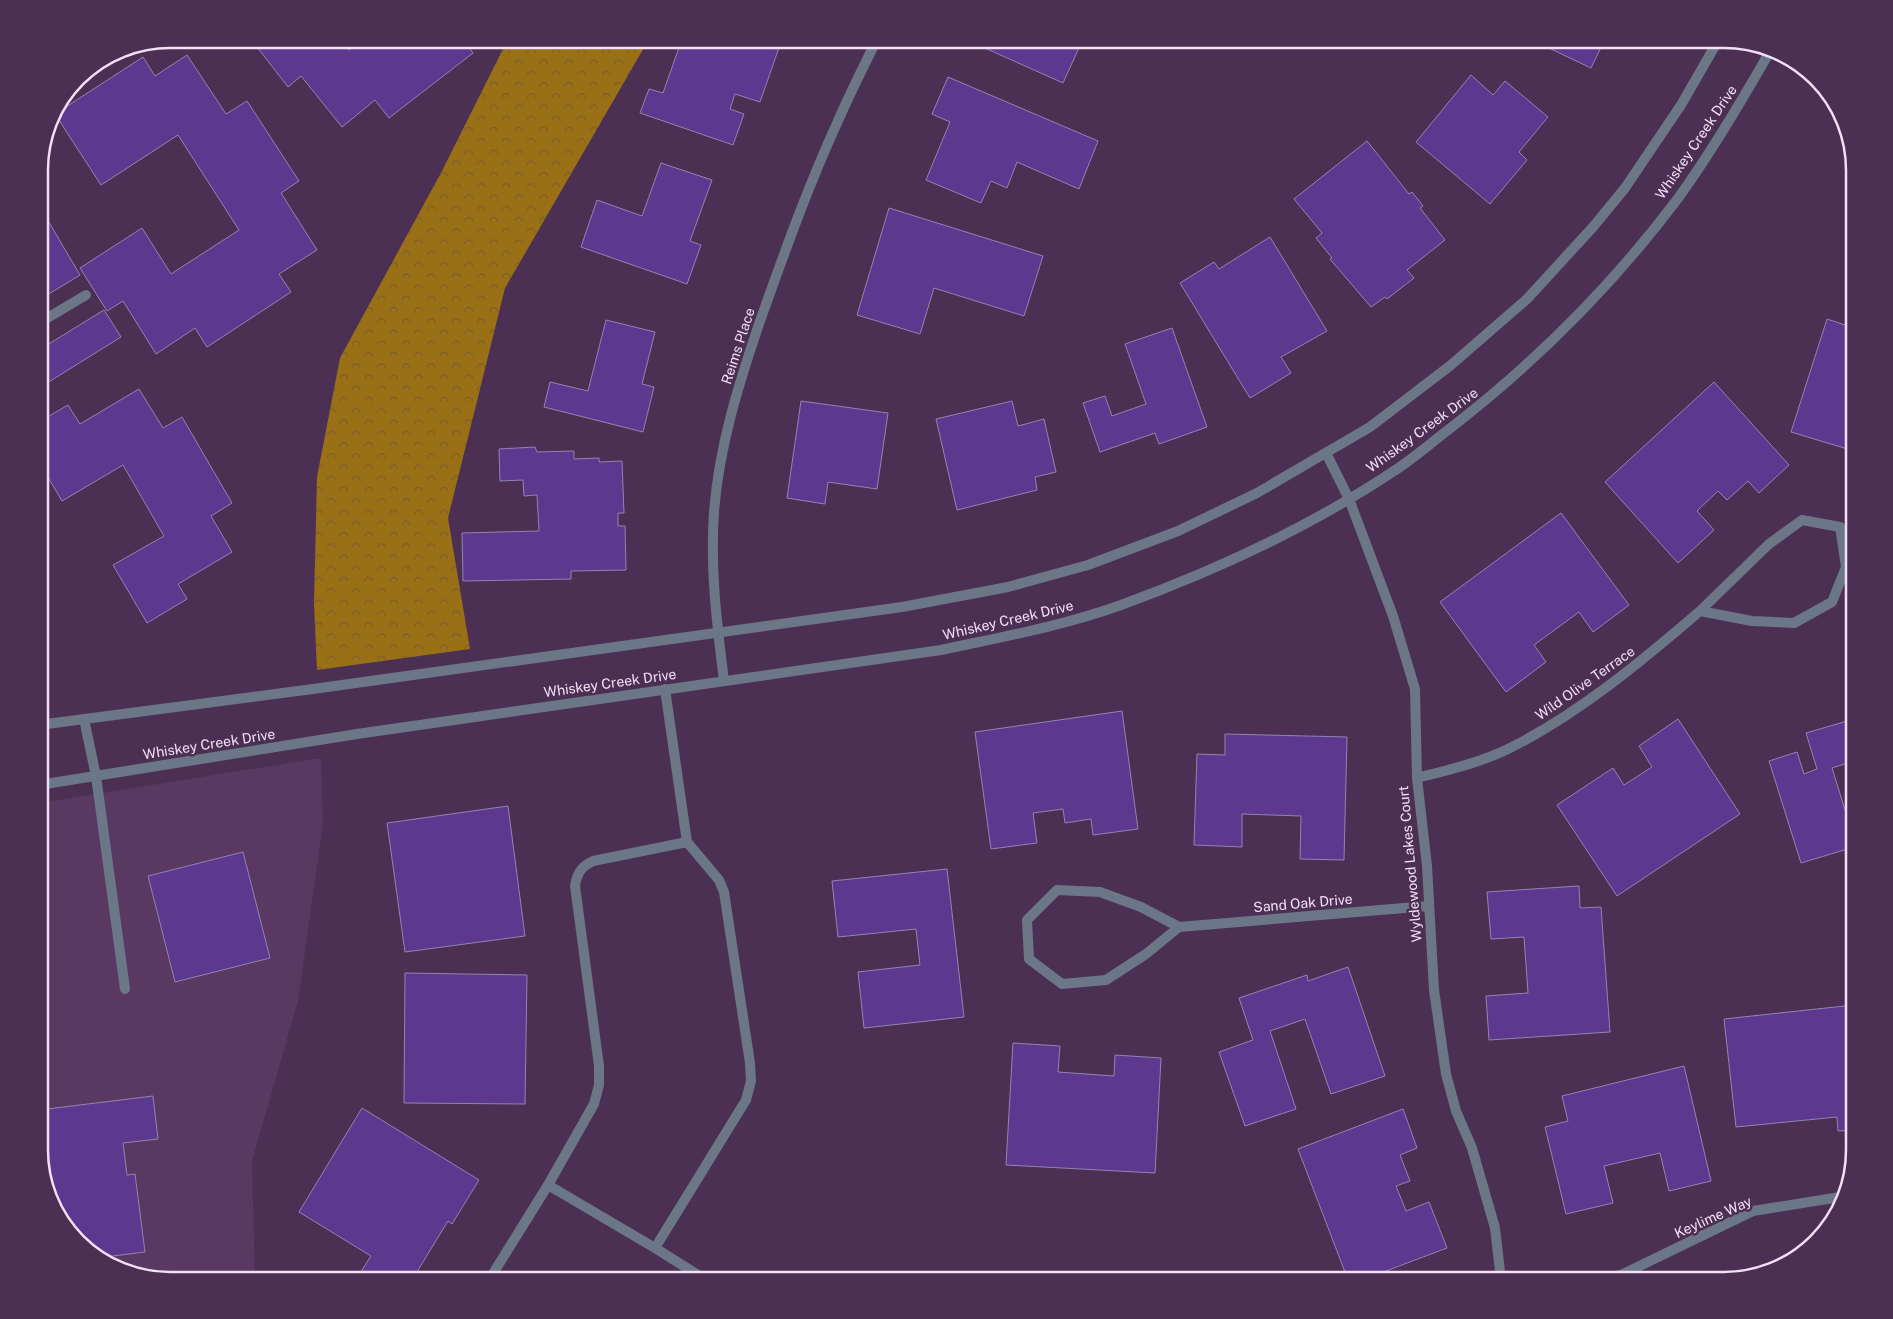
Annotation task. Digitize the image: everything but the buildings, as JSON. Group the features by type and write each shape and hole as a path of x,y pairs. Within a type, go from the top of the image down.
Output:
{"street":[{"name":"Reims Place","path":"724,681 718,633 712,551 719,466 740,380 785,249 837,122 873,48"},
{"path":"48,724 304,691 902,607 1008,588 1079,567 1178,531 1257,493 1370,427 1451,365 1527,298 1593,227 1625,188 1681,104 1714,48"},
{"name":"Whiskey Creek Drive","path":"48,784 338,736 941,650 1032,631 1120,605 1216,567 1304,525 1398,468 1484,402 1524,368 1559,335 1625,264 1679,197 1726,127 1767,56"},
{"path":"48,317 86,294"},
{"name":"Wyldewood Lakes Court","path":"1326,454 1349,499 1393,616 1415,689 1417,778 1427,866 1434,990 1446,1074 1456,1111 1472,1148 1495,1228 1500,1272"},
{"name":"Wild Olive Terrace","path":"1417,778 1471,764 1507,749 1551,726 1650,654 1700,611 1769,544 1802,520 1840,528 1846,567 1832,602 1794,623 1752,621 1700,611"},
{"path":"655,1248 746,1100 751,1081 750,1063 724,892 719,880 686,842 665,689"},
{"path":"84,719 96,776 125,989"},
{"path":"494,1272 548,1185 594,1104 600,1085 600,1066 575,886 577,874 583,865 593,861 686,842"},
{"path":"1057,890 1100,892 1141,907 1180,927 1146,954 1106,980 1062,984 1028,959 1027,920 1057,890"},
{"name":"Sand Oak Drive","path":"1180,927 1428,906"},
{"path":"548,1185 693,1272"},
{"name":"Keylime Way","path":"1627,1272 1753,1211 1835,1198"}],"shaded area":[{"path":"321,758 323,824 298,1001 252,1161 255,1272 170,1272 138,1267 123,1262 102,1251 78,1230 57,1196 50,1173 48,1157 48,802"}],"green space":[{"path":"504,48 644,48 505,288 448,518 470,649 317,670 314,603 317,477 340,358 442,171"}]}
